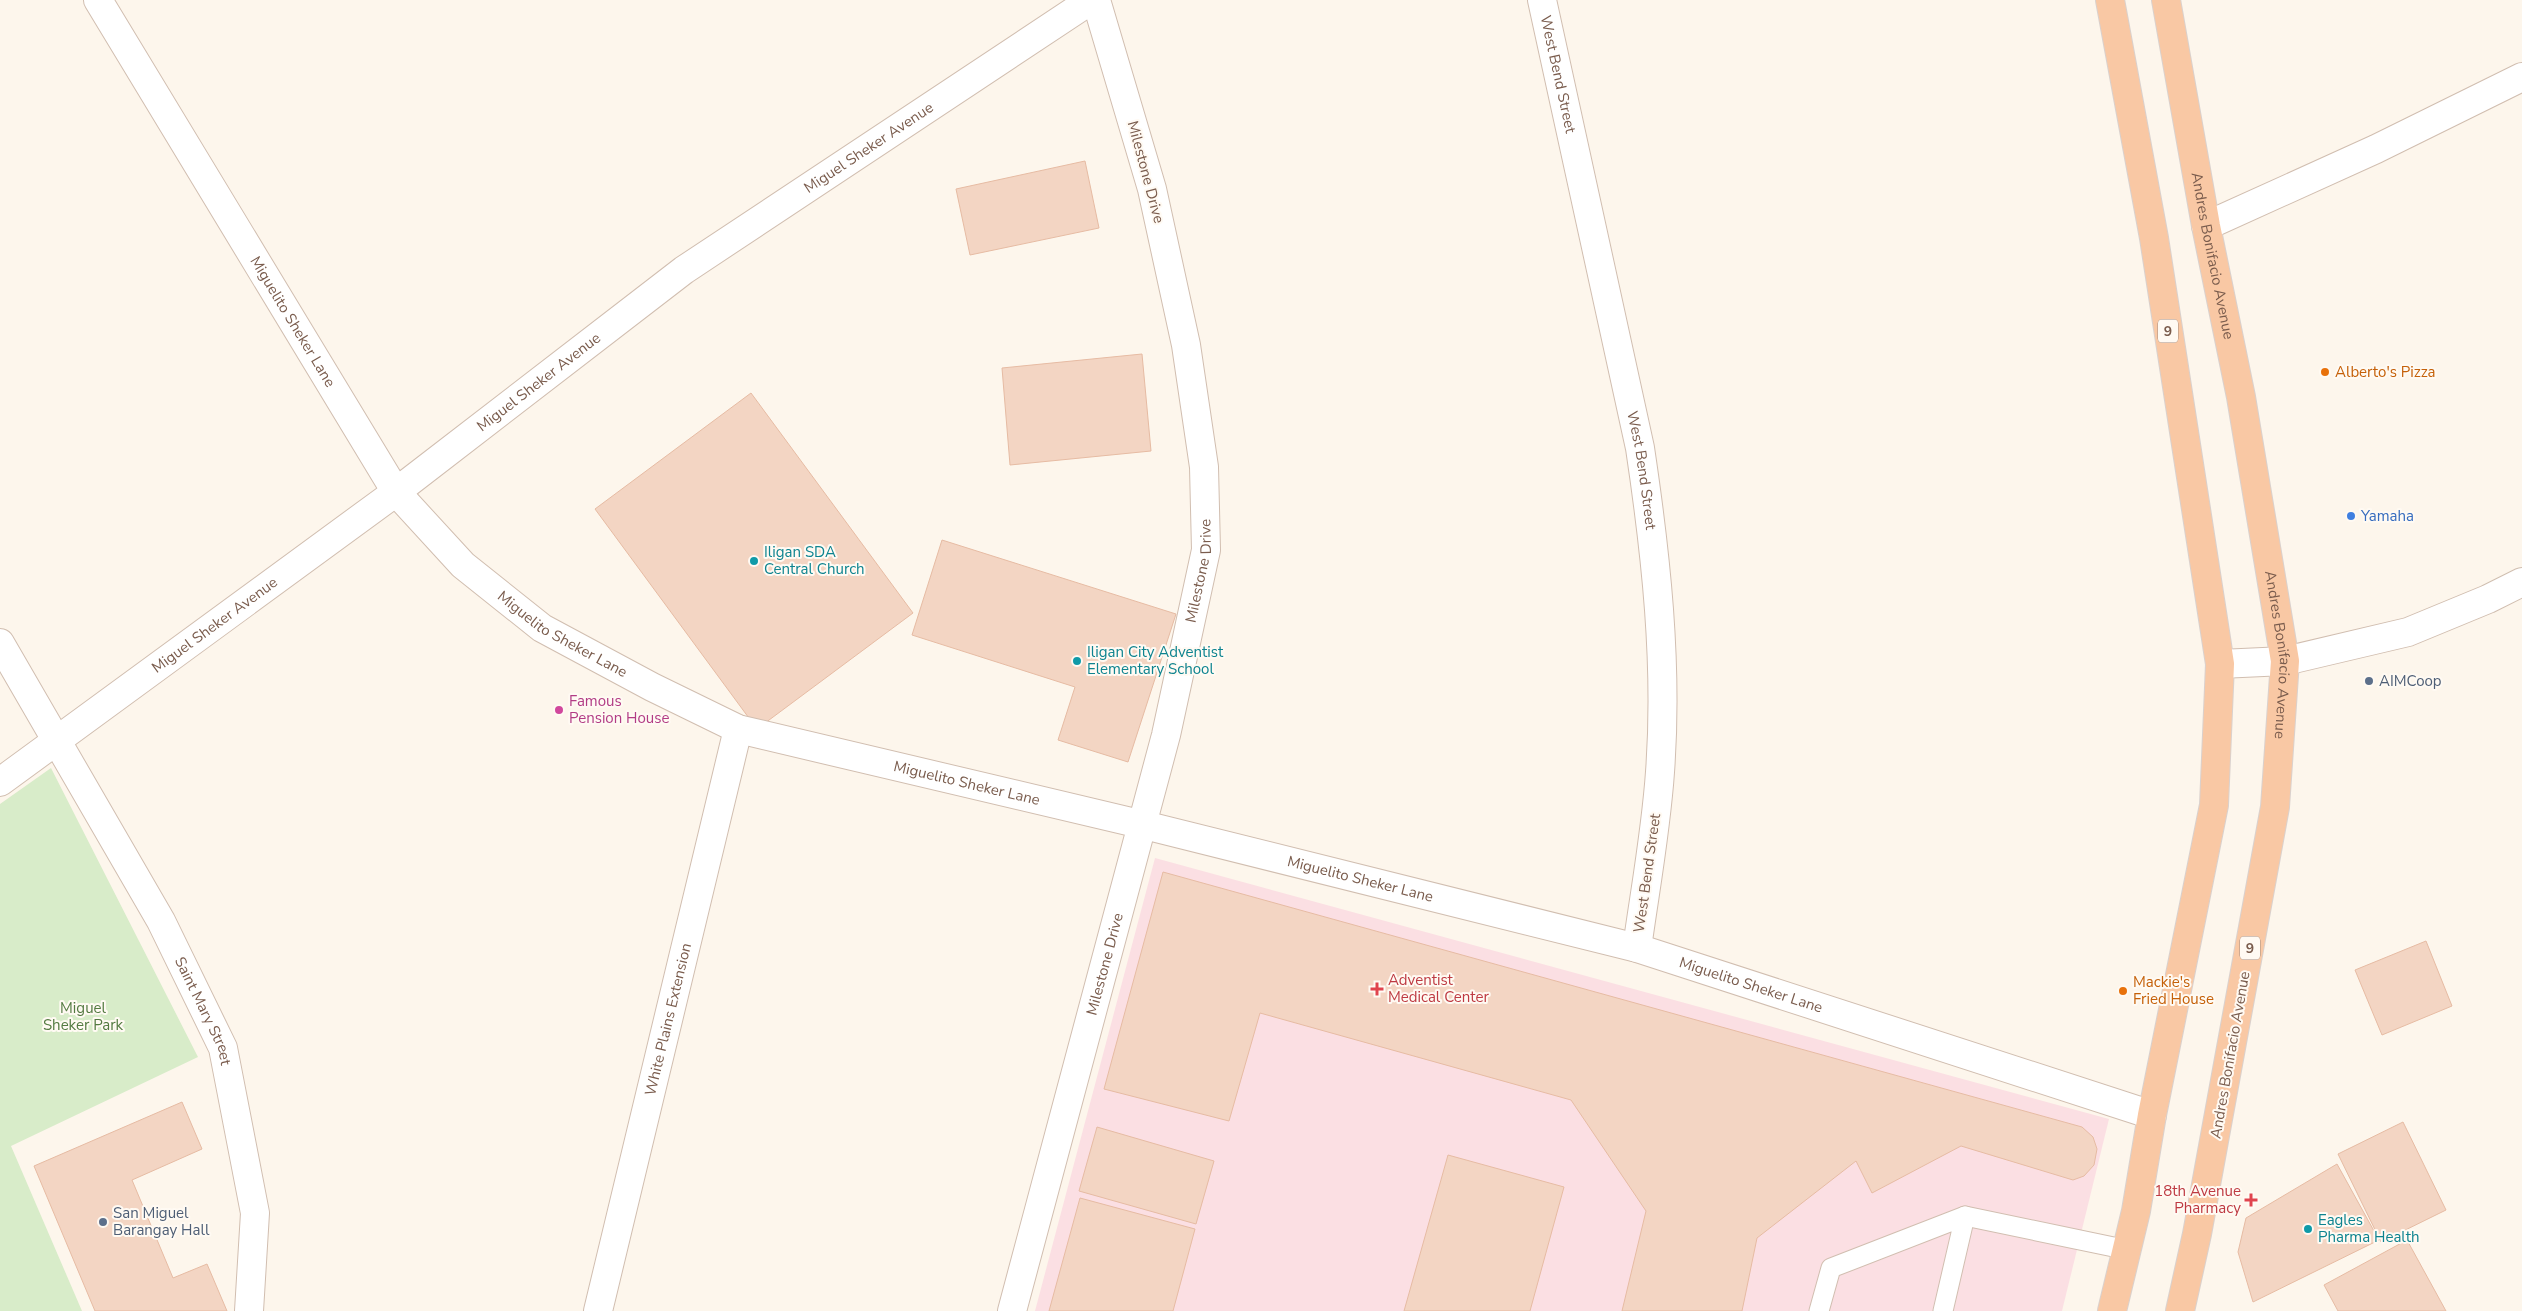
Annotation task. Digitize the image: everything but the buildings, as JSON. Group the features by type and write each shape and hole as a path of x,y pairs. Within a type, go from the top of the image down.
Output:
{"highway":[{"name":"9","path":"2110,0 2154,238 2220,664 2214,805 2152,1115 2128,1250 2112,1311"},
{"name":"Andres Bonifacio Avenue","path":"2166,0 2206,226 2241,397 2284,661 2275,807 2198,1234 2180,1311"}],"street":[{"name":"Miguelito Sheker Lane","path":"98,0 396,492 462,565 542,628 652,687 738,729 1140,824 1637,948 2152,1115"},
{"name":"Miguel Sheker Avenue","path":"0,782 396,492 684,270 1091,0"},
{"name":"Milestone Drive","path":"1012,1311 1140,824 1166,735 1206,550 1204,466 1186,345 1152,189 1096,0"},
{"name":"West Bend Street","path":"1542,0 1640,448 1651,518 1662,638 1660,771 1637,948"},
{"path":"2206,226 2376,149 2522,77"},
{"path":"2220,664 2284,661 2408,632 2488,599 2522,582"},
{"name":"Saint Mary Street","path":"0,643 58,740 161,921 223,1048 255,1213 249,1311"},
{"name":"White Plains Extension","path":"598,1311 738,729"}],"lane":[{"path":"1819,1311 1830,1268 1965,1216 2128,1250"},
{"path":"1943,1311 1965,1216"}],"shaded area":[{"name":"Adventist Medical Center","path":"1155,858 2109,1119 2062,1311 1035,1311"}],"green space":[{"name":"Miguel Sheker Park","path":"51,768 198,1057 11,1146 82,1311 0,1311 0,804"}],"place":[{"name":"Alberto's Pizza","path":"2325,372"},
{"name":"Yamaha","path":"2351,516"},
{"name":"Iligan SDA Central Church","path":"754,561"},
{"name":"Iligan City Adventist Elementary School","path":"1077,661"},
{"name":"AIMCoop","path":"2369,681"},
{"name":"Famous Pension House","path":"559,710"},
{"name":"Adventist Medical Center","path":"1377,989"},
{"name":"Mackie's Fried House","path":"2123,991"},
{"name":"18th Avenue Pharmacy","path":"2251,1200"},
{"name":"San Miguel Barangay Hall","path":"103,1222"},
{"name":"Eagles Pharma Health","path":"2308,1229"}]}
